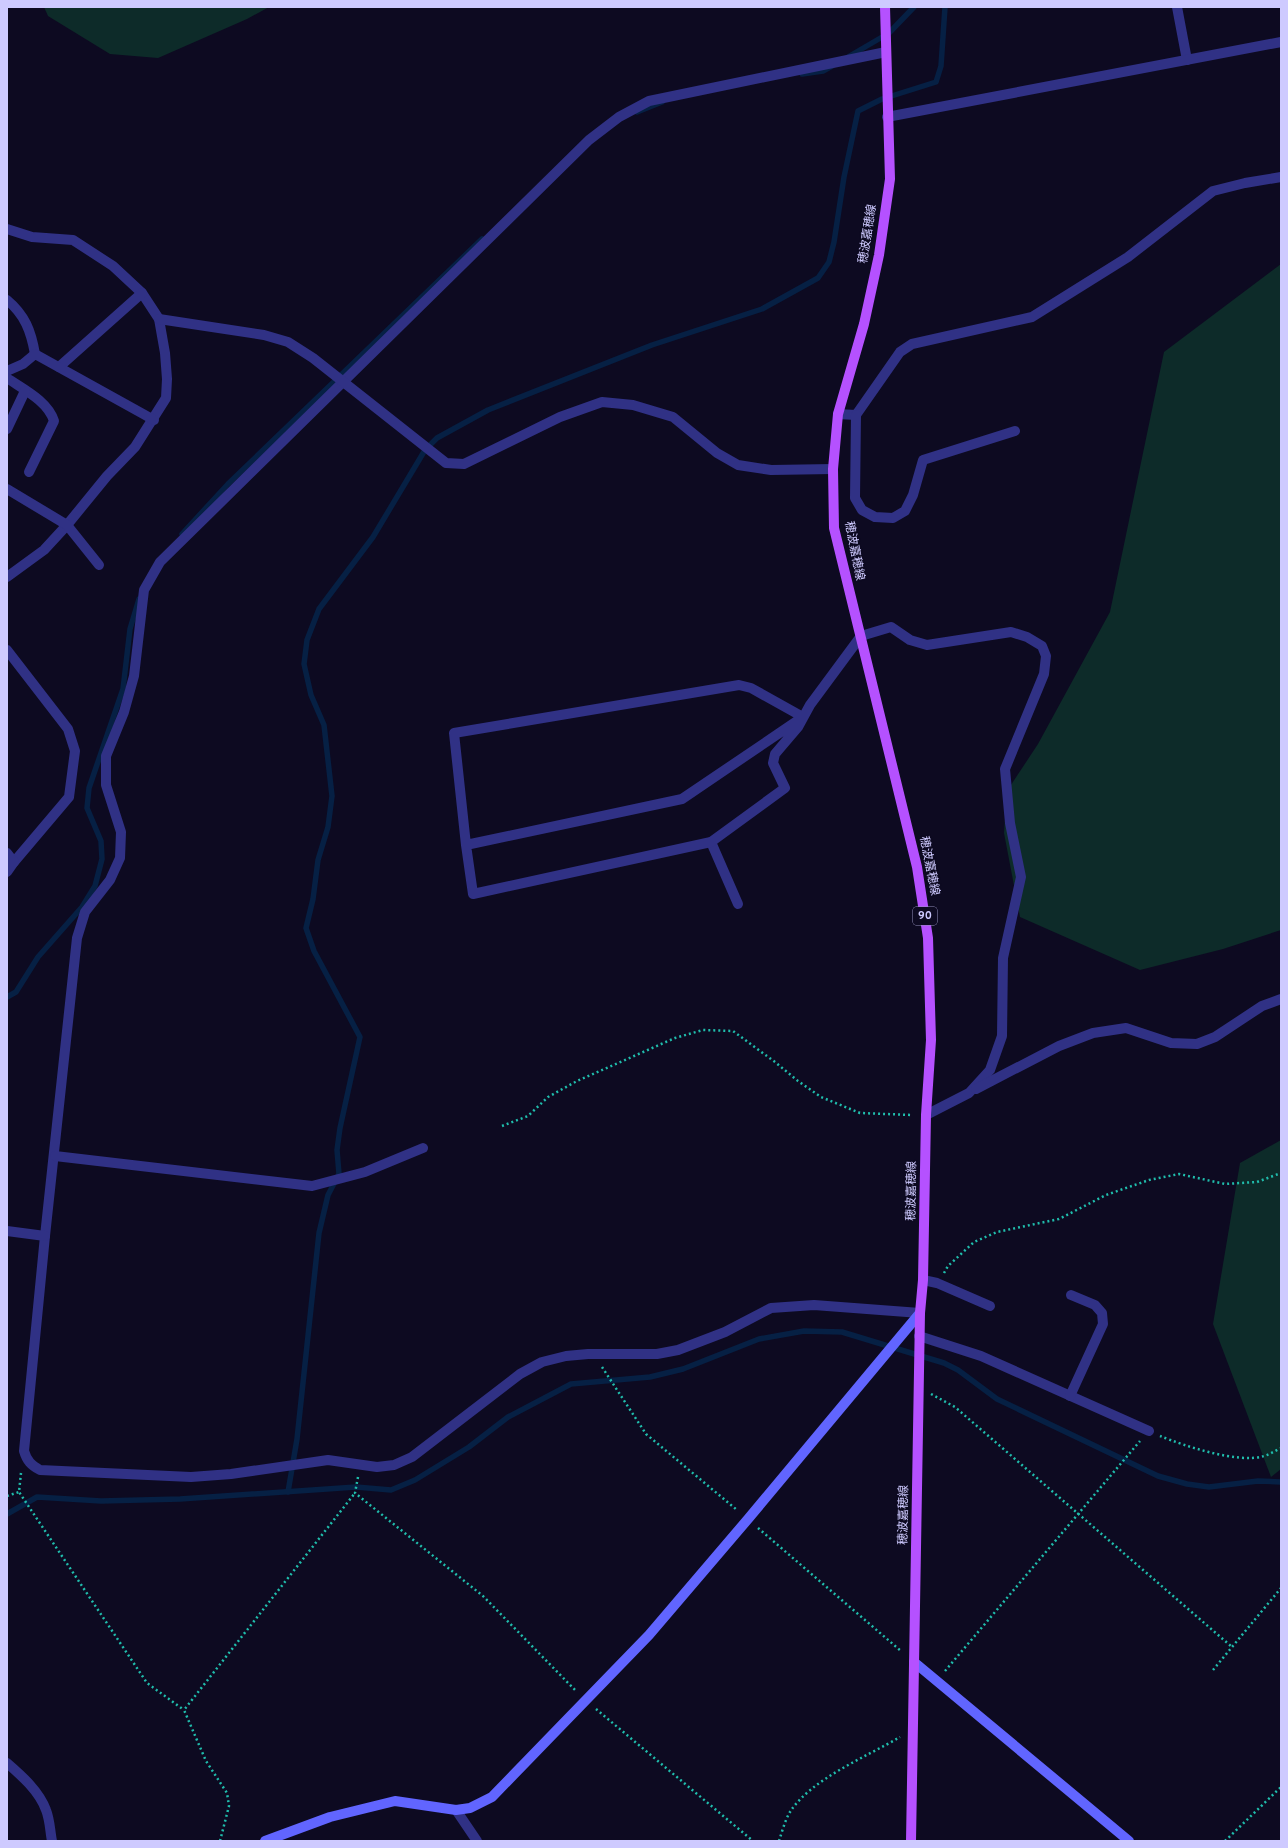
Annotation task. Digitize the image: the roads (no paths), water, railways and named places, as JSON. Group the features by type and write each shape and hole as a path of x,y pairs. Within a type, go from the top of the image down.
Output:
{"main road":[{"name":"穂波嘉穂線","path":"885,7 890,179 879,255 864,324 838,414 833,469 834,528 917,867 928,938 930,1040 926,1115 923,1280 920,1313 918,1393 911,1841"}],"street":[{"path":"1177,7 1187,60"},
{"path":"888,117 1281,42"},
{"path":"886,52 649,101 619,117 589,140 160,562 144,590 134,676 124,712 106,756 106,785 121,832 120,858 110,880 85,912 77,938 45,1236 24,1451 27,1460 32,1466 40,1470 98,1474 191,1477 231,1474 328,1460 377,1467 394,1465 412,1457 520,1374 542,1362 566,1356 588,1354 664,1353 725,1332 771,1308 814,1304 920,1313"},
{"path":"1015,431 923,460 913,495 905,511 893,518 875,517 862,510 855,498 856,415 900,352 912,344 1032,317 1128,257 1213,191 1245,183 1281,177"},
{"path":"7,229 32,237 73,240 113,266 142,293 159,319 165,353 166,398 154,420 135,447 107,476 44,550 7,577"},
{"path":"59,367 142,293"},
{"path":"7,300 18,309 28,323 35,354 154,420"},
{"path":"159,319 264,335 288,342 343,381 446,463 464,464 560,417 602,402 633,405 673,417 717,453 738,465 771,470 833,469"},
{"path":"7,371 23,364 35,354"},
{"path":"7,378 43,404 52,413 54,420 29,472"},
{"path":"7,429 25,391"},
{"path":"838,414 856,415"},
{"path":"7,489 67,524 99,565"},
{"path":"803,717 751,688 739,685 454,733 466,845 473,894 711,842 785,788 773,763 775,754 798,727 803,717 861,636 891,627 910,640 927,645 1011,632 1027,637 1042,646 1046,656 1044,674 1005,769 1010,823 1021,877 1003,958 1002,1036 990,1070 969,1093"},
{"path":"7,650 68,729 75,751 69,798 7,872"},
{"path":"466,845 682,799 803,717"},
{"path":"711,842 738,904"},
{"path":"7,853 14,862"},
{"path":"926,1115 1060,1046 1094,1033 1126,1028 1171,1043 1197,1044 1215,1038 1262,1006 1281,999"},
{"path":"54,1156 312,1186 365,1172 423,1148"},
{"path":"7,1231 45,1236"},
{"path":"923,1280 937,1283 990,1306"},
{"path":"1070,1396 1103,1324 1102,1313 1095,1306 1071,1295"},
{"path":"265,1841 330,1817 395,1801 456,1810 470,1808 492,1797 586,1701 664,1617 920,1313"},
{"path":"920,1336 981,1356 1149,1431"},
{"path":"914,1662 1129,1841"},
{"path":"7,1763 20,1774 37,1794 46,1811 52,1841"},
{"path":"456,1810 477,1841"}],"waterway":[{"path":"848,57 889,33 914,7"},
{"path":"288,1492 297,1439 319,1233 328,1195 339,1174 337,1150 340,1128 360,1037 314,951 306,928 313,899 318,860 328,827 332,796 324,725 311,695 304,664 307,640 319,609 373,537 425,450 437,438 488,410 652,345 762,309 818,278 829,262 834,242 844,177 858,111 882,99 936,82 941,66 945,7"},
{"path":"802,74 823,71 832,66"},
{"path":"637,112 662,102"},
{"path":"182,534 228,484 482,239"},
{"path":"7,997 16,992 38,957 82,907 95,886 102,859 101,841 87,808 89,788 123,689 130,629 139,599"},
{"path":"7,1514 37,1497 101,1501 180,1499 356,1487 391,1490 415,1480 469,1447 508,1417 571,1384 650,1377 683,1369 759,1339 804,1331 842,1332 944,1363 958,1370 997,1399 1158,1476 1187,1484 1209,1487 1258,1481 1281,1482"}]}
